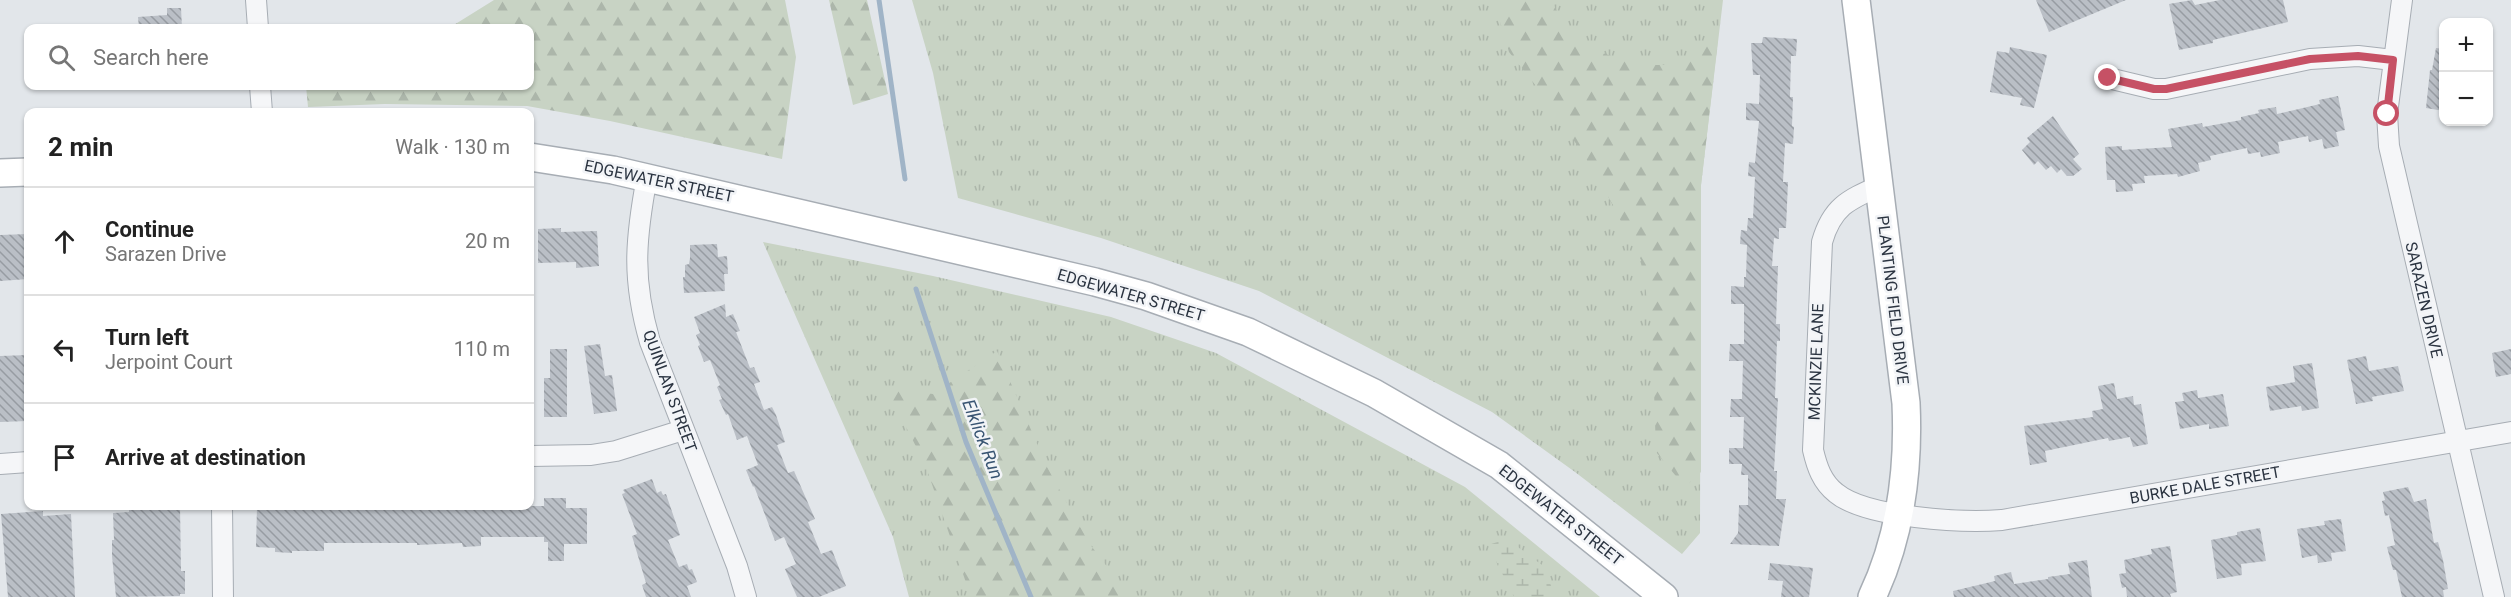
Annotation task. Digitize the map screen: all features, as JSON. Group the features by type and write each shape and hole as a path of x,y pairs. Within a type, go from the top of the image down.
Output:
{"street":[{"path":"256,0 258,24"},
{"name":"PLANTING FIELD DRIVE","path":"1856,0 1906,402 1907,467 1899,513 1889,552 1872,597"},
{"name":"SARAZEN DRIVE","path":"2402,0 2387,114 2389,146 2494,597"},
{"path":"2108,78 2154,89 2166,89 2318,58 2358,56 2393,60"},
{"path":"260,90 262,108"},
{"name":"EDGEWATER STREET","path":"534,157 557,159 647,177 1095,282 1146,296 1248,332 1374,393 1499,465 1664,597"},
{"path":"0,173 24,172"},
{"name":"QUINLAN STREET","path":"647,177 636,251 639,301 650,342 737,566 746,597"},
{"name":"MCKINZIE LANE","path":"1879,186 1849,200 1836,211 1826,226 1821,242 1813,450 1817,468 1826,483 1837,494 1862,506 1899,513"},
{"path":"534,456 591,455 616,451 683,430"},
{"name":"BURKE DALE STREET","path":"1899,513 1940,521 2002,520 2511,432"},
{"path":"0,464 24,462"},
{"path":"222,510 223,597"}],"green space":[{"path":"494,0 785,0 796,57 782,159 610,121 527,106 385,104 308,107 306,90 534,90 534,24 455,24"},
{"path":"829,0 867,0 888,94 853,105"},
{"path":"912,0 1723,0 1701,185 1700,533 1682,554 1492,412 1259,291 1101,238 958,198 933,73"},
{"path":"1500,0 1551,0 1566,28 1597,51 1637,65 1669,65 1718,39 1701,185 1701,472 1685,487 1656,452 1652,330 1641,260 1598,177 1548,101 1509,52 1499,18"},
{"path":"763,242 933,276 1111,317 1216,353 1465,487 1600,597 909,597 893,537"},
{"path":"997,351 1047,467 1089,543 1130,597 971,597 925,464 886,388 933,394"},
{"path":"1507,539 1542,565 1556,597 1514,597 1488,545"}],"building":[{"path":"2036,0 2126,0 2049,32"},
{"path":"2192,0 2195,5 2220,0 2283,0 2288,22 2179,50 2169,4"},
{"path":"167,8 181,8 182,24 139,24 138,17 167,15"},
{"path":"1763,37 1797,39 1796,56 1791,56 1790,97 1793,97 1793,144 1785,143 1783,182 1788,182 1786,228 1779,228 1779,239 1774,238 1772,266 1778,266 1776,324 1780,324 1780,341 1777,341 1775,398 1778,398 1774,471 1777,471 1776,499 1786,499 1779,546 1730,544 1738,533 1739,505 1748,505 1748,475 1741,475 1742,464 1729,464 1729,448 1743,448 1744,417 1730,417 1731,399 1742,399 1743,361 1729,361 1730,344 1744,344 1744,304 1731,304 1731,286 1744,287 1744,277 1746,277 1747,245 1740,244 1741,230 1747,231 1748,218 1753,218 1755,177 1748,176 1749,162 1755,163 1759,121 1746,120 1746,103 1759,104 1760,75 1753,75 1751,43 1762,43"},
{"path":"2010,47 2047,55 2034,108 2020,105 2022,98 1990,92 1997,51 2009,53"},
{"path":"2436,48 2439,48 2439,110 2426,108 2430,70 2432,70"},
{"path":"2338,96 2345,130 2336,132 2339,146 2324,149 2322,139 2309,142 2308,136 2278,142 2280,153 2261,157 2260,152 2248,154 2247,148 2210,156 2211,160 2198,163 2200,171 2178,177 2177,174 2144,176 2145,183 2132,184 2133,191 2116,192 2115,180 2107,180 2105,147 2122,146 2122,150 2172,147 2168,129 2202,123 2203,127 2241,120 2241,117 2259,113 2258,110 2276,107 2277,114 2320,104 2319,100"},
{"path":"2053,116 2079,154 2073,159 2082,169 2073,176 2067,176 2061,169 2057,173 2051,166 2046,170 2038,161 2034,165 2022,150 2030,142 2027,138"},
{"path":"561,228 561,232 597,231 599,266 576,268 576,262 538,263 538,229"},
{"path":"24,234 24,279 0,281 0,235"},
{"path":"717,244 718,257 727,256 728,274 724,274 725,291 684,293 683,277 685,277 685,265 689,264 690,245"},
{"path":"725,304 726,317 733,314 740,331 736,332 750,368 754,367 760,382 754,384 764,410 772,407 776,415 785,442 777,445 788,473 794,471 815,519 808,522 821,554 832,550 846,586 819,597 797,597 785,569 796,564 784,537 775,541 746,470 758,465 747,436 737,440 728,414 726,415 719,400 722,399 717,387 720,385 710,360 704,362 698,346 700,345 696,335 700,333 694,317"},
{"path":"600,344 605,376 612,375 617,411 594,414 584,346"},
{"path":"550,349 567,349 567,417 544,417 544,378 550,378"},
{"path":"2511,349 2511,374 2496,377 2492,353"},
{"path":"24,355 24,421 0,422 0,356"},
{"path":"2366,356 2369,371 2398,366 2404,391 2372,397 2373,401 2356,404 2347,360"},
{"path":"2312,363 2319,408 2302,411 2301,406 2270,411 2266,387 2295,382 2293,366"},
{"path":"2114,383 2117,399 2133,396 2134,405 2141,404 2148,444 2133,447 2130,437 2109,441 2108,438 2045,451 2047,462 2030,465 2024,426 2093,417 2092,411 2103,409 2098,386"},
{"path":"2197,390 2198,398 2223,394 2229,426 2209,429 2209,424 2180,429 2175,402 2184,401 2182,393"},
{"path":"652,479 657,493 661,491 663,495 666,494 680,535 668,540 679,567 687,564 689,570 692,569 697,582 687,586 691,597 646,597 642,585 646,583 632,536 637,534 622,494 625,493 623,490"},
{"path":"2408,487 2414,502 2426,499 2434,543 2438,542 2443,560 2448,589 2443,590 2444,597 2402,597 2396,570 2393,570 2387,547 2395,545 2389,515 2385,516 2383,492"},
{"path":"544,498 566,498 566,508 587,508 587,544 564,544 564,561 548,561 548,542 544,542 544,537 481,537 481,546 463,547 462,543 417,545 417,543 324,543 324,551 292,551 292,553 275,552 275,548 256,547 257,510 534,510 534,506 544,506"},
{"path":"129,510 180,510 181,571 185,571 185,594 116,597 112,556 113,513 129,512"},
{"path":"43,511 43,516 71,514 75,597 8,597 1,514"},
{"path":"2341,519 2346,551 2331,553 2332,561 2318,563 2317,555 2302,558 2297,529 2325,525 2324,521"},
{"path":"2260,528 2266,561 2241,564 2242,575 2217,579 2211,540"},
{"path":"2170,546 2177,592 2170,594 2171,597 2127,597 2126,587 2122,588 2119,574 2126,573 2124,560 2152,554 2151,549"},
{"path":"2087,560 2092,597 1954,597 1953,591 1995,581 1994,576 2011,572 2014,584 2048,579 2048,577 2070,574 2068,563"},
{"path":"1770,563 1813,568 1809,597 1781,597 1783,581 1768,580"}],"waterway":[{"name":"Elklick Run","path":"879,0 905,179"},
{"name":"Elklick Run","path":"916,289 966,442 1031,597"}],"route":[{"path":"2108,78 2154,89 2166,89 2310,59 2358,56 2393,60 2387,114"}]}
